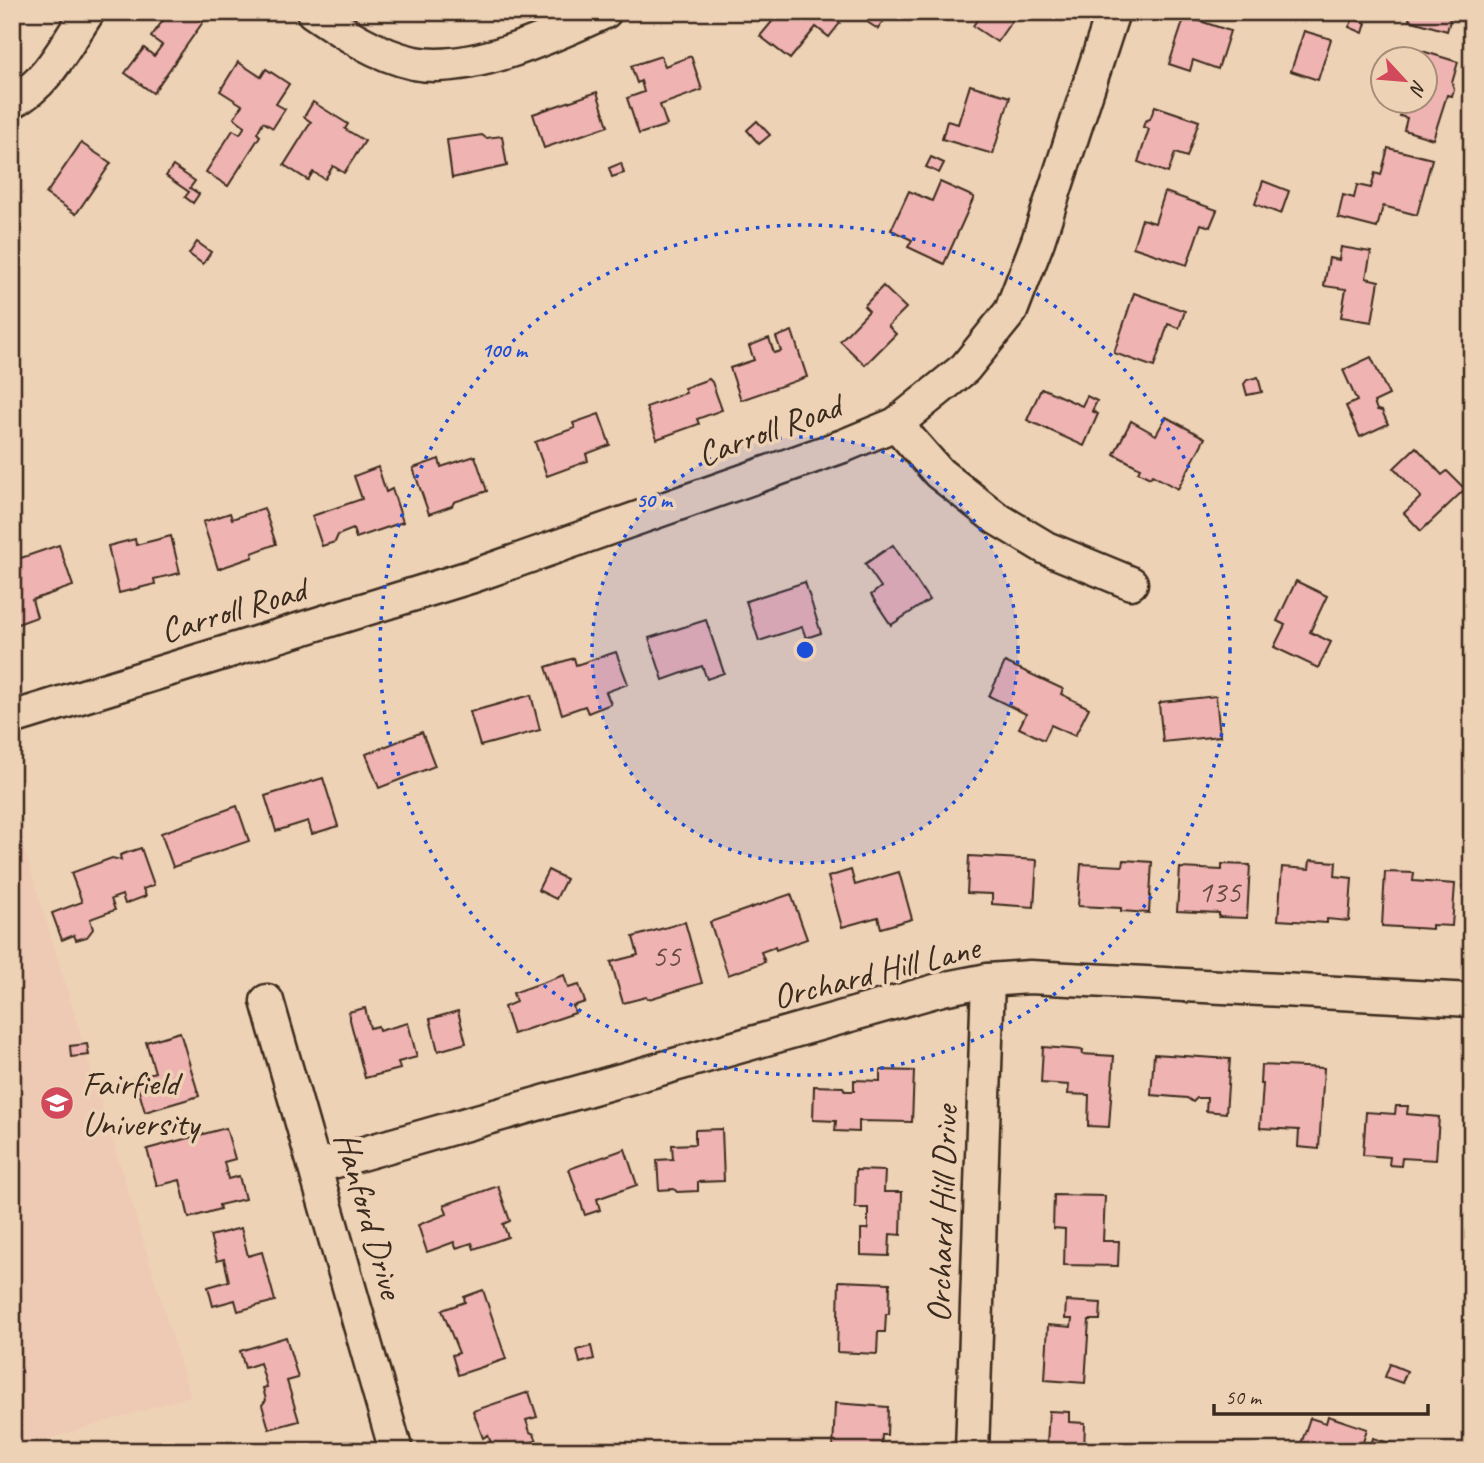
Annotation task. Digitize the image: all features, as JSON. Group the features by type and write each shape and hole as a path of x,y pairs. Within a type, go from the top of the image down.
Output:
{"street":[{"path":"12,102 34,88 46,75 88,12"},
{"path":"313,12 350,37 384,54 413,63 438,66 509,51 569,29 605,12"},
{"name":"Carroll Road","path":"12,718 473,576 843,446 896,424 965,368 1011,311 1038,241 1113,12"},
{"path":"896,424 939,473 996,518 1046,548 1131,583"},
{"name":"Orchard Hill Lane","path":"316,1167 942,989 988,980 1030,977 1472,1000"},
{"name":"Orchard Hill Drive","path":"972,1451 988,980"},
{"name":"Hanford Drive","path":"267,1001 396,1451"}],"shaded area":[{"name":"Fairfield University","path":"12,809 190,1396 12,1450"}],"building":[{"path":"169,12 189,12 203,22 153,93 125,73 144,48 154,56 162,45 151,37"},
{"path":"780,12 826,12 840,23 829,37 816,27 790,59 760,36"},
{"path":"874,12 890,12 878,29 867,22"},
{"path":"982,12 1018,12 997,42 973,26"},
{"path":"1411,12 1472,12 1472,17 1470,23 1451,17 1447,31 1409,20"},
{"path":"1185,16 1230,31 1218,69 1193,60 1190,71 1169,64"},
{"path":"1353,19 1366,23 1363,33 1349,27"},
{"path":"1304,31 1331,39 1318,80 1291,71"},
{"path":"661,56 665,66 691,56 702,90 660,105 667,125 639,134 627,98 644,92 641,81 637,83 631,66"},
{"path":"1438,56 1458,62 1452,83 1452,96 1447,95 1433,139 1404,130 1407,118 1400,116 1438,116"},
{"path":"238,62 261,77 266,69 289,84 276,104 285,109 273,128 263,122 257,133 260,136 228,186 206,172 233,130 240,134 245,126 234,118 242,105 220,91"},
{"path":"970,85 1010,97 993,154 942,139 947,121 958,124"},
{"path":"597,92 608,126 544,148 533,114"},
{"path":"313,102 348,124 345,129 365,141 344,173 333,166 325,179 313,172 308,180 284,165 311,122 304,117"},
{"path":"1155,106 1199,121 1187,157 1175,153 1168,173 1138,162 1149,129 1143,127 1145,121 1150,119"},
{"path":"757,121 770,135 759,144 747,130"},
{"path":"482,135 486,138 502,136 507,166 452,178 447,140"},
{"path":"81,143 111,163 76,214 46,194"},
{"path":"1388,148 1432,159 1417,215 1383,206 1377,228 1338,218 1343,195 1354,198 1357,185 1371,188 1375,173 1381,175"},
{"path":"931,157 944,163 939,173 926,167"},
{"path":"621,163 624,173 612,177 609,168"},
{"path":"173,166 195,181 190,188 199,194 193,203 185,197 189,192 166,176"},
{"path":"1263,181 1289,191 1281,214 1255,204"},
{"path":"940,182 974,197 944,264 908,247 912,240 891,230 909,191 932,201"},
{"path":"1165,192 1217,210 1210,227 1201,224 1187,265 1133,247 1142,219 1155,223"},
{"path":"197,242 211,252 203,264 189,254"},
{"path":"1341,247 1371,252 1366,278 1379,281 1372,322 1341,317 1346,289 1324,286 1329,258 1339,260"},
{"path":"883,286 906,308 888,326 896,334 865,365 840,341 869,311 864,306"},
{"path":"1134,293 1185,311 1179,328 1168,324 1154,367 1114,353"},
{"path":"792,331 807,377 741,400 730,368 754,360 749,346 769,338 774,353 781,351 776,337"},
{"path":"1371,357 1389,395 1374,402 1388,424 1360,437 1346,406 1357,401 1343,370"},
{"path":"1258,377 1262,392 1247,395 1244,384 1247,380"},
{"path":"709,379 722,410 697,419 699,424 657,439 646,407 686,393 684,388"},
{"path":"1041,389 1082,406 1087,396 1097,401 1092,411 1098,414 1084,446 1027,420"},
{"path":"599,414 610,445 586,454 588,461 547,476 535,442 575,428 573,423"},
{"path":"1166,417 1205,438 1178,489 1152,475 1150,478 1138,472 1140,468 1114,454 1131,421 1156,435"},
{"path":"1416,447 1442,475 1447,471 1465,489 1421,531 1404,513 1421,497 1394,468"},
{"path":"475,456 487,491 429,514 413,468 439,459 441,467"},
{"path":"378,467 386,492 392,489 403,522 356,538 353,529 338,535 335,542 322,546 312,516 362,499 354,476"},
{"path":"264,508 276,544 252,553 253,557 218,569 203,522 230,513 232,519"},
{"path":"171,536 180,573 154,579 155,584 119,593 108,546 135,539 136,545"},
{"path":"59,545 73,586 32,600 37,617 12,626 12,561"},
{"path":"893,545 929,600 891,625 871,595 881,587 865,564"},
{"path":"1296,581 1327,596 1310,632 1331,642 1318,668 1274,647 1285,625 1277,621"},
{"path":"805,582 821,633 806,638 802,627 759,641 746,601"},
{"path":"706,620 724,673 707,679 702,666 663,680 649,638"},
{"path":"616,652 628,684 606,692 611,704 588,713 585,706 562,714 546,667 574,658 576,665"},
{"path":"1005,662 1063,689 1061,694 1089,708 1075,736 1051,725 1044,740 1019,728 1026,714 989,696"},
{"path":"531,695 540,730 480,746 470,712"},
{"path":"1216,696 1220,736 1163,742 1161,702"},
{"path":"422,732 435,766 379,788 366,754"},
{"path":"323,778 338,826 312,834 308,821 276,831 265,796"},
{"path":"237,806 249,841 173,867 161,833"},
{"path":"141,848 154,885 143,889 146,896 125,904 122,895 111,899 115,910 90,919 93,929 87,937 76,940 74,935 62,940 52,913 82,902 71,873 112,858 121,860 120,855"},
{"path":"969,856 1037,860 1034,907 992,904 992,894 967,893"},
{"path":"1124,860 1152,862 1149,913 1121,911 1121,908 1078,906 1081,864 1123,866"},
{"path":"1310,860 1336,862 1335,876 1352,878 1349,921 1327,919 1327,923 1278,920 1282,867 1309,869"},
{"path":"1222,864 1250,865 1247,918 1219,917 1219,913 1177,911 1180,868 1222,870"},
{"path":"548,870 566,879 556,899 538,890"},
{"path":"851,870 855,885 899,872 912,919 881,928 878,917 842,927 828,877"},
{"path":"1385,872 1414,873 1413,881 1455,884 1452,926 1432,925 1432,929 1382,926"},
{"path":"791,894 807,939 776,950 775,947 761,952 765,962 728,975 710,922"},
{"path":"685,922 702,983 649,999 646,997 623,1003 611,962 638,955 633,937"},
{"path":"564,975 568,988 579,985 585,1002 573,1006 575,1013 513,1034 504,1007 516,1002 513,993"},
{"path":"365,1008 370,1028 378,1026 379,1031 408,1023 417,1057 398,1062 400,1069 365,1078 348,1012"},
{"path":"458,1011 466,1043 438,1051 430,1019"},
{"path":"180,1032 199,1096 145,1112 135,1078 155,1072 146,1042"},
{"path":"87,1044 89,1055 71,1057 70,1046"},
{"path":"1043,1047 1114,1056 1109,1127 1088,1126 1089,1095 1068,1094 1069,1085 1041,1083"},
{"path":"1154,1054 1230,1059 1226,1113 1206,1111 1207,1098 1197,1098 1193,1102 1187,1098 1151,1095"},
{"path":"1261,1065 1324,1068 1319,1149 1298,1147 1299,1130 1260,1128 1263,1084 1260,1084"},
{"path":"880,1070 914,1071 912,1122 859,1121 859,1132 835,1131 836,1121 813,1120 814,1086 843,1087 845,1091 854,1091 854,1080 880,1081"},
{"path":"1396,1106 1408,1106 1407,1114 1439,1117 1436,1160 1402,1158 1401,1166 1389,1165 1390,1157 1363,1155 1366,1112 1395,1114"},
{"path":"226,1128 235,1159 224,1162 228,1179 239,1176 245,1199 219,1205 220,1209 189,1218 180,1180 157,1186 147,1149"},
{"path":"722,1129 724,1181 698,1182 698,1191 659,1190 657,1160 673,1159 672,1145 695,1144 695,1130"},
{"path":"625,1149 637,1185 597,1199 600,1210 585,1215 569,1169"},
{"path":"856,1170 885,1171 884,1192 902,1192 901,1235 890,1234 889,1256 861,1255 861,1229 868,1229 868,1208 855,1208"},
{"path":"498,1186 510,1221 503,1224 508,1237 474,1249 472,1243 456,1248 454,1242 427,1252 418,1225 447,1214 444,1205"},
{"path":"1054,1195 1105,1196 1103,1241 1119,1241 1118,1266 1064,1265 1065,1229 1053,1228"},
{"path":"241,1228 248,1256 262,1252 275,1301 238,1311 235,1300 213,1306 208,1287 229,1281 224,1259 217,1261 210,1236"},
{"path":"839,1281 890,1283 889,1314 886,1314 885,1332 878,1332 877,1354 837,1352"},
{"path":"483,1290 506,1359 458,1375 452,1355 459,1353 442,1310 465,1302 464,1297"},
{"path":"1066,1301 1101,1303 1100,1320 1089,1320 1085,1383 1045,1380 1048,1325 1071,1327 1072,1319 1065,1319"},
{"path":"286,1337 298,1378 287,1381 299,1421 269,1429 262,1405 266,1400 263,1388 267,1387 260,1363 245,1368 240,1351"},
{"path":"591,1346 594,1359 580,1363 577,1350"},
{"path":"1390,1364 1407,1371 1402,1383 1385,1377"},
{"path":"529,1392 537,1417 526,1420 537,1441 532,1442 535,1449 553,1442 555,1451 494,1451 488,1435 483,1438 473,1411"},
{"path":"835,1403 888,1407 887,1435 882,1435 881,1451 833,1451"},
{"path":"1049,1411 1069,1412 1069,1422 1085,1423 1084,1451 1050,1451 1047,1444"},
{"path":"1328,1416 1367,1429 1363,1442 1371,1445 1373,1438 1399,1446 1398,1451 1321,1451 1301,1444 1310,1418 1326,1423"}],"place":[{"name":"Fairfield University","path":"57,1103"}]}
